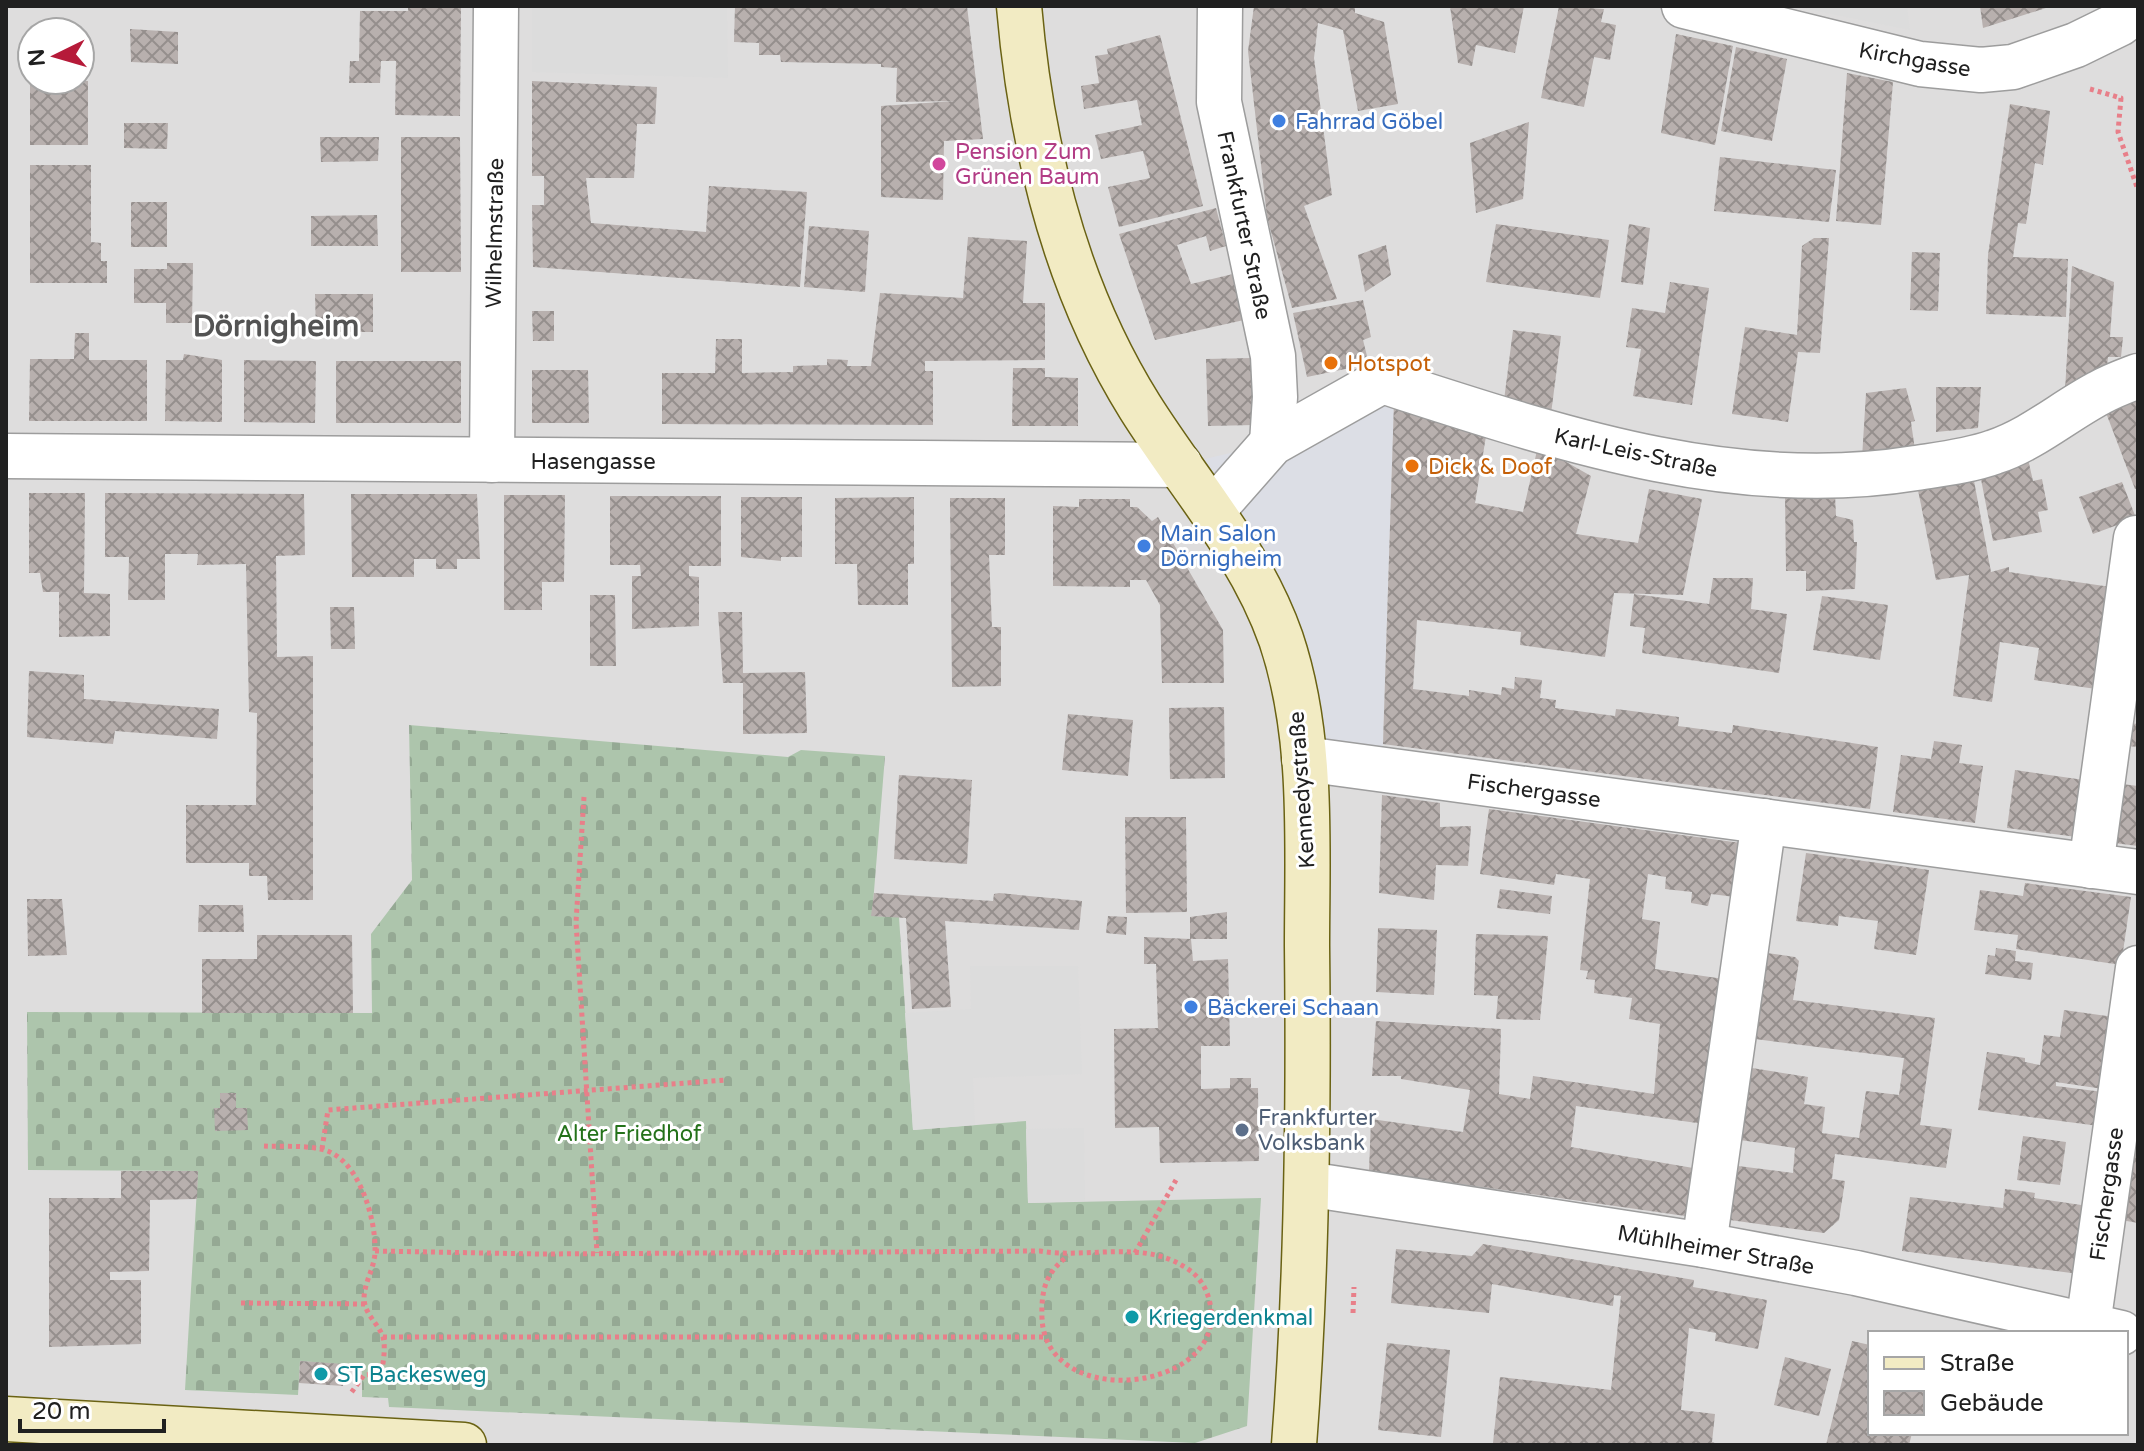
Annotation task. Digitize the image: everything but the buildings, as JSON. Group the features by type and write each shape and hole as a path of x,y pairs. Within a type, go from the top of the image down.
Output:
{"main road":[{"name":"Kennedystraße","path":"1019,6 1031,113 1064,240 1117,367 1246,561 1282,642 1291,676 1304,759 1307,1184 1304,1316 1294,1445"},
{"path":"6,1419 280,1439 464,1445"}],"street":[{"name":"Wilhelmstraße","path":"492,460 496,6"},
{"name":"Frankfurter Straße","path":"1220,6 1219,102 1273,356 1275,423 1272,443"},
{"name":"Kirchgasse","path":"1684,6 1948,69 2013,67 2076,45 2119,24 2138,10"},
{"name":"Karl-Leis-Straße","path":"1213,510 1272,443 1382,381 1523,426 1690,468 1767,477 1841,478 1894,472 1992,453 2022,442 2099,392 2138,376"},
{"name":"Hasengasse","path":"6,456 1180,465"},
{"path":"2091,866 2136,538"},
{"name":"Fischergasse","path":"1304,759 2138,872"},
{"path":"1704,1245 1764,821"},
{"name":"Fischergasse","path":"2112,1331 2138,968"},
{"name":"Mühlheimer Straße","path":"1307,1184 1704,1245 1856,1273 2112,1331"}],"path":[{"path":"2076,45 2082,87 2121,98 2118,132 2138,190"},
{"path":"584,797 576,922 597,1253"},
{"path":"322,1149 328,1110 726,1080"},
{"path":"264,1146 322,1149 335,1155 357,1180 366,1205 375,1251 364,1291 365,1304 383,1337 381,1374 364,1375"},
{"path":"1135,1253 1176,1180"},
{"path":"375,1251 1040,1251 1068,1256 1135,1253 1168,1259 1191,1272 1208,1293 1212,1320 1206,1342 1188,1362 1157,1375 1092,1378 1068,1368 1054,1357 1044,1337 1045,1281 1053,1267 1068,1256"},
{"path":"241,1303 365,1304"},
{"path":"1212,1320 1254,1317"},
{"path":"383,1337 1044,1337"}],"shaded area":[{"path":"6,6 2138,6 2138,1445 6,1445"},
{"path":"532,6 727,6 728,78 532,72"},
{"path":"1792,6 1907,6 1910,30"},
{"path":"1382,381 1394,402 1382,770 1349,766 1299,719 1180,465 1272,443"},
{"path":"970,966 1078,966 1082,1074 973,1078 975,1125 913,1130 905,1013 971,1009"},
{"path":"1084,1128 1085,1201 1028,1203 1026,1129"}],"green space":[{"name":"Alter Friedhof","path":"409,725 788,757 801,750 885,756 872,916 899,917 913,1130 1026,1121 1028,1203 1261,1198 1247,1426 1195,1443 389,1407 388,1398 362,1397 362,1366 300,1361 298,1395 185,1390 198,1171 28,1170 27,1012 372,1013 371,934 412,880"}],"place":[{"name":"Fahrrad Göbel","path":"1279,121"},
{"name":"Pension Zum Grünen Baum","path":"939,164"},
{"name":"Hotspot","path":"1331,363"},
{"name":"Dick & Doof","path":"1412,466"},
{"name":"Main Salon Dörnigheim","path":"1144,546"},
{"name":"Bäckerei Schaan","path":"1191,1007"},
{"name":"Frankfurter Volksbank","path":"1242,1130"},
{"name":"Kriegerdenkmal","path":"1132,1317"},
{"name":"ST Backesweg","path":"321,1374"}],"district":[{"name":"Dörnigheim","path":"276,326"}]}
